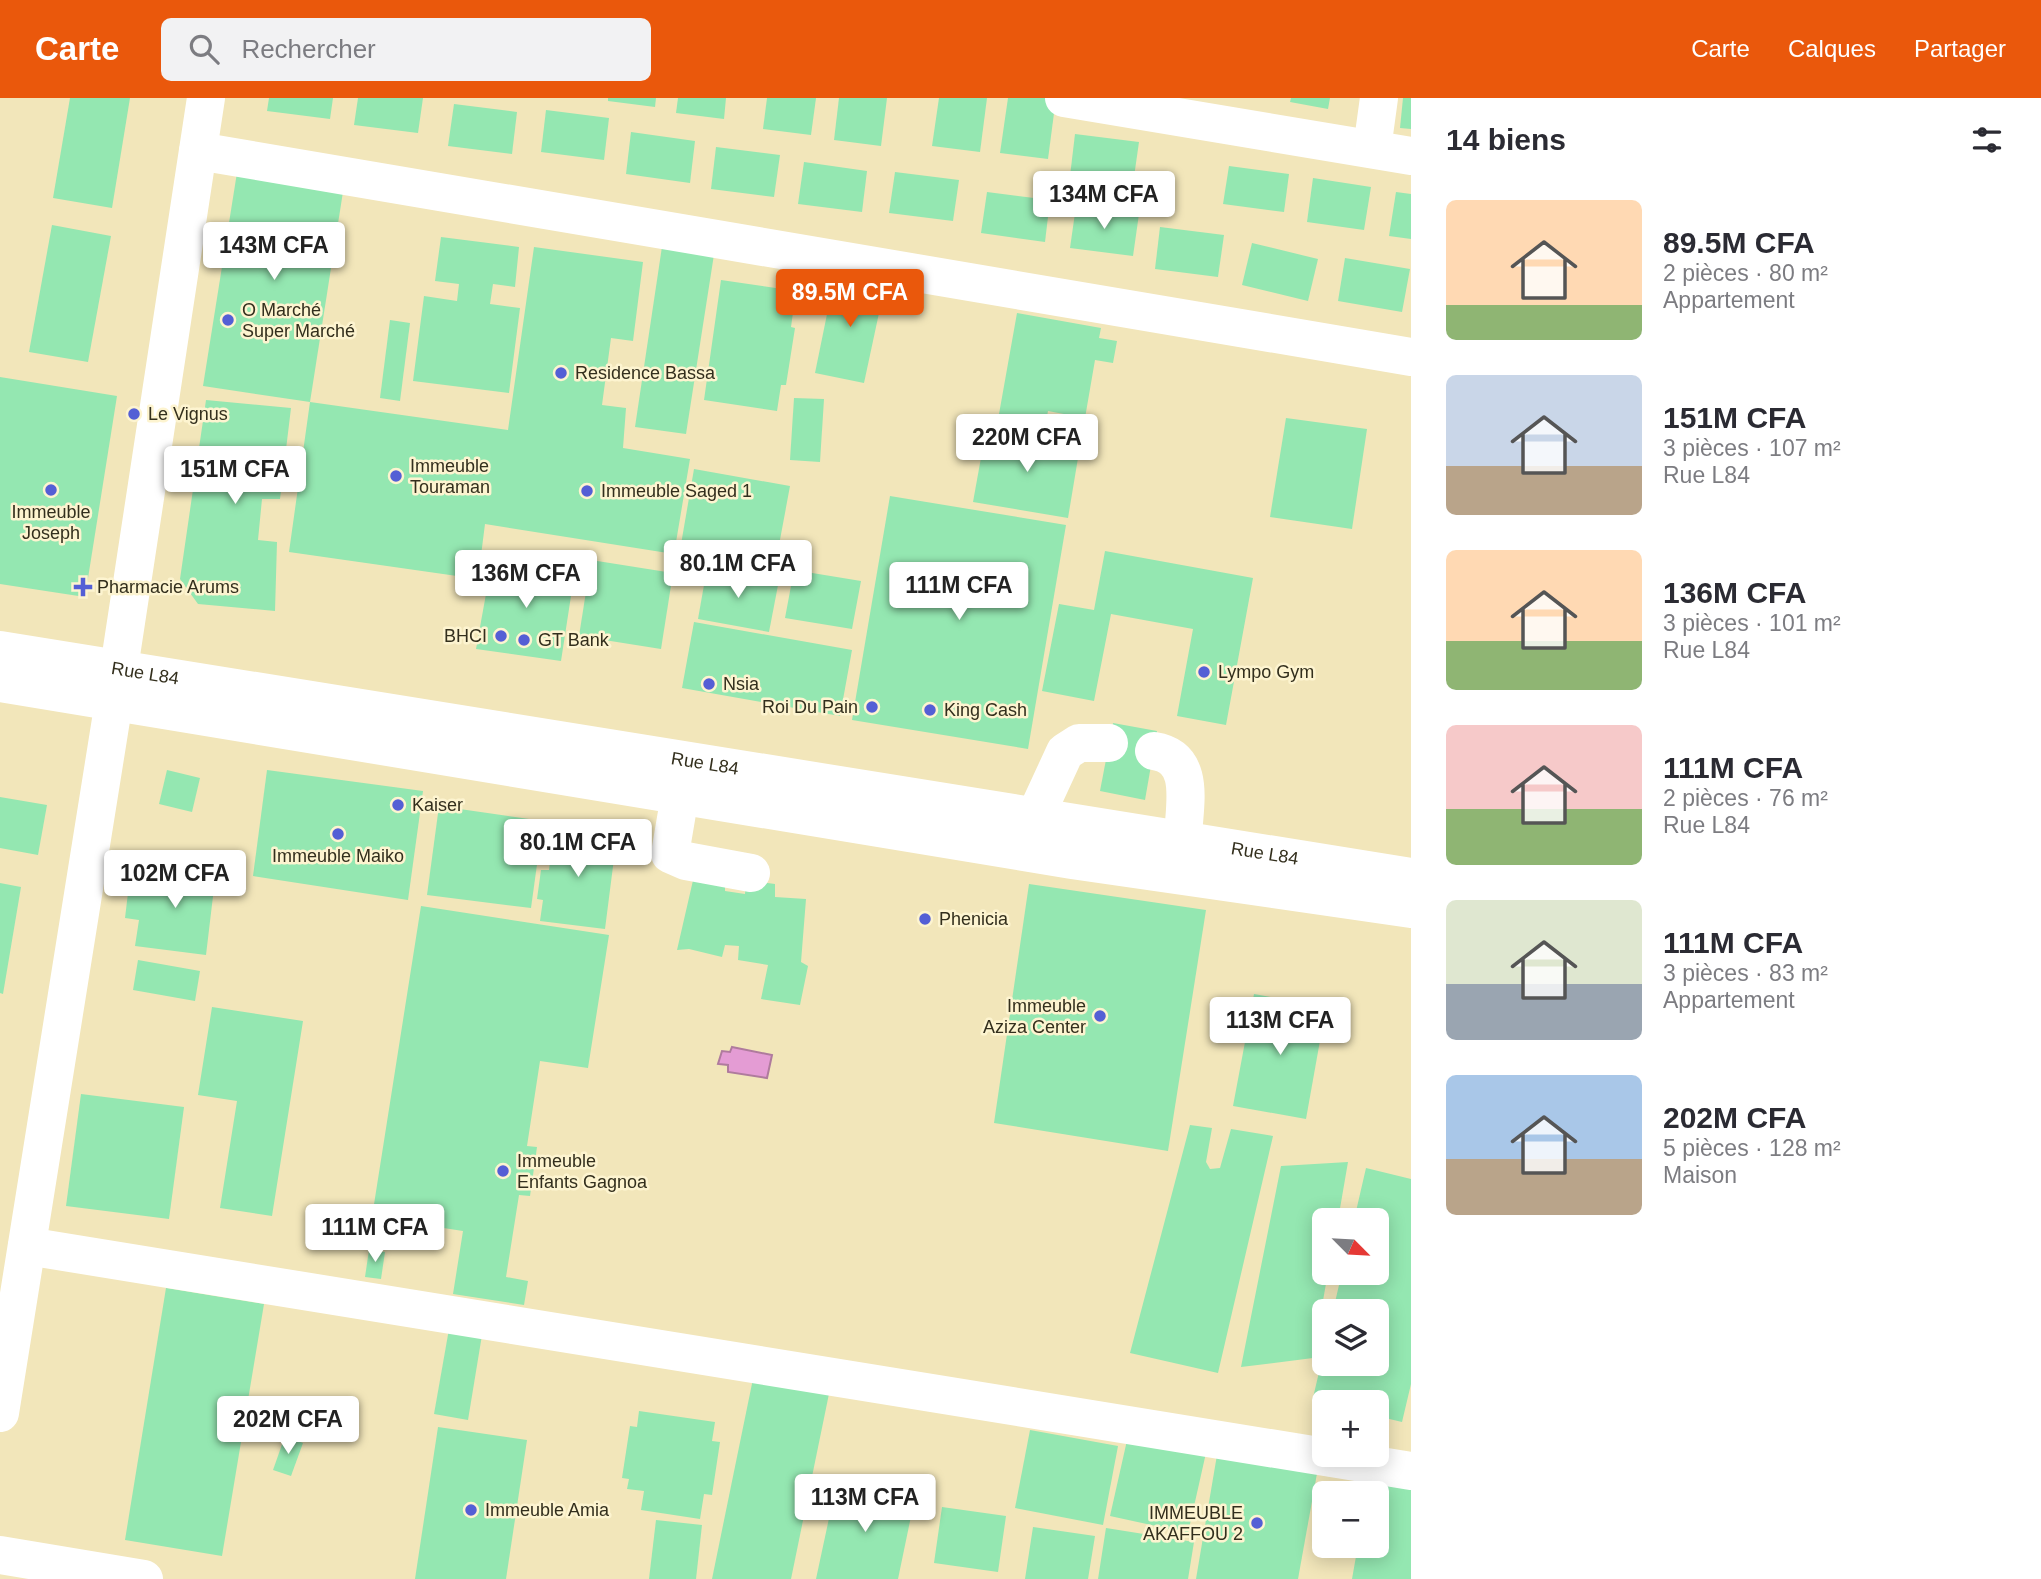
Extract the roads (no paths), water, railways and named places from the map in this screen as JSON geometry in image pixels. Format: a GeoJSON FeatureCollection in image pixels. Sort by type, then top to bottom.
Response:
{"type":"FeatureCollection","features":[{"type":"Feature","properties":{"kind":"street"},"geometry":{"type":"LineString","coordinates":[[0,1413],[206,98]]}},
{"type":"Feature","properties":{"kind":"street"},"geometry":{"type":"LineString","coordinates":[[1064,98],[1191,107],[1411,156]]}},
{"type":"Feature","properties":{"kind":"street"},"geometry":{"type":"LineString","coordinates":[[1372,149],[1379,98]]}},
{"type":"Feature","properties":{"kind":"street"},"geometry":{"type":"LineString","coordinates":[[198,152],[1411,356]]}},
{"type":"Feature","properties":{"kind":"street","name":"Rue L84"},"geometry":{"type":"LineString","coordinates":[[0,650],[116,686],[680,795],[1072,860],[1411,909]]}},
{"type":"Feature","properties":{"kind":"street","name":"Rue L84"},"geometry":{"type":"LineString","coordinates":[[0,683],[116,686],[1183,838],[1411,877]]}},
{"type":"Feature","properties":{"kind":"street"},"geometry":{"type":"LineString","coordinates":[[1035,817],[1065,752],[1079,743],[1109,743]]}},
{"type":"Feature","properties":{"kind":"street"},"geometry":{"type":"LineString","coordinates":[[1154,751],[1168,754],[1178,761],[1184,772],[1183,838]]}},
{"type":"Feature","properties":{"kind":"street"},"geometry":{"type":"LineString","coordinates":[[680,795],[670,854],[686,861],[751,873]]}},
{"type":"Feature","properties":{"kind":"street"},"geometry":{"type":"LineString","coordinates":[[27,1246],[1411,1471]]}},
{"type":"Feature","properties":{"kind":"street"},"geometry":{"type":"LineString","coordinates":[[0,1555],[144,1579]]}},
{"type":"Feature","properties":{"kind":"place","name":"O Marché Super Marché"},"geometry":{"type":"Point","coordinates":[228,320]}},
{"type":"Feature","properties":{"kind":"place","name":"Residence Bassa"},"geometry":{"type":"Point","coordinates":[561,373]}},
{"type":"Feature","properties":{"kind":"place","name":"Le Vignus"},"geometry":{"type":"Point","coordinates":[134,414]}},
{"type":"Feature","properties":{"kind":"place","name":"Immeuble Touraman"},"geometry":{"type":"Point","coordinates":[396,476]}},
{"type":"Feature","properties":{"kind":"place","name":"Immeuble Joseph"},"geometry":{"type":"Point","coordinates":[51,490]}},
{"type":"Feature","properties":{"kind":"place","name":"Immeuble Saged 1"},"geometry":{"type":"Point","coordinates":[587,491]}},
{"type":"Feature","properties":{"kind":"place","name":"Pharmacie Arums"},"geometry":{"type":"Point","coordinates":[83,587]}},
{"type":"Feature","properties":{"kind":"place","name":"BHCI"},"geometry":{"type":"Point","coordinates":[501,636]}},
{"type":"Feature","properties":{"kind":"place","name":"GT Bank"},"geometry":{"type":"Point","coordinates":[524,640]}},
{"type":"Feature","properties":{"kind":"place","name":"Lympo Gym"},"geometry":{"type":"Point","coordinates":[1204,672]}},
{"type":"Feature","properties":{"kind":"place","name":"Nsia"},"geometry":{"type":"Point","coordinates":[709,684]}},
{"type":"Feature","properties":{"kind":"place","name":"Roi Du Pain"},"geometry":{"type":"Point","coordinates":[872,707]}},
{"type":"Feature","properties":{"kind":"place","name":"King Cash"},"geometry":{"type":"Point","coordinates":[930,710]}},
{"type":"Feature","properties":{"kind":"place","name":"Kaiser"},"geometry":{"type":"Point","coordinates":[398,805]}},
{"type":"Feature","properties":{"kind":"place","name":"Immeuble Maiko"},"geometry":{"type":"Point","coordinates":[338,834]}},
{"type":"Feature","properties":{"kind":"place","name":"Phenicia"},"geometry":{"type":"Point","coordinates":[925,919]}},
{"type":"Feature","properties":{"kind":"place","name":"Immeuble Aziza Center"},"geometry":{"type":"Point","coordinates":[1100,1016]}},
{"type":"Feature","properties":{"kind":"place","name":"Immeuble Enfants Gagnoa"},"geometry":{"type":"Point","coordinates":[503,1171]}},
{"type":"Feature","properties":{"kind":"place","name":"Immeuble Amia"},"geometry":{"type":"Point","coordinates":[471,1510]}},
{"type":"Feature","properties":{"kind":"place","name":"IMMEUBLE AKAFFOU 2"},"geometry":{"type":"Point","coordinates":[1257,1523]}}]}
